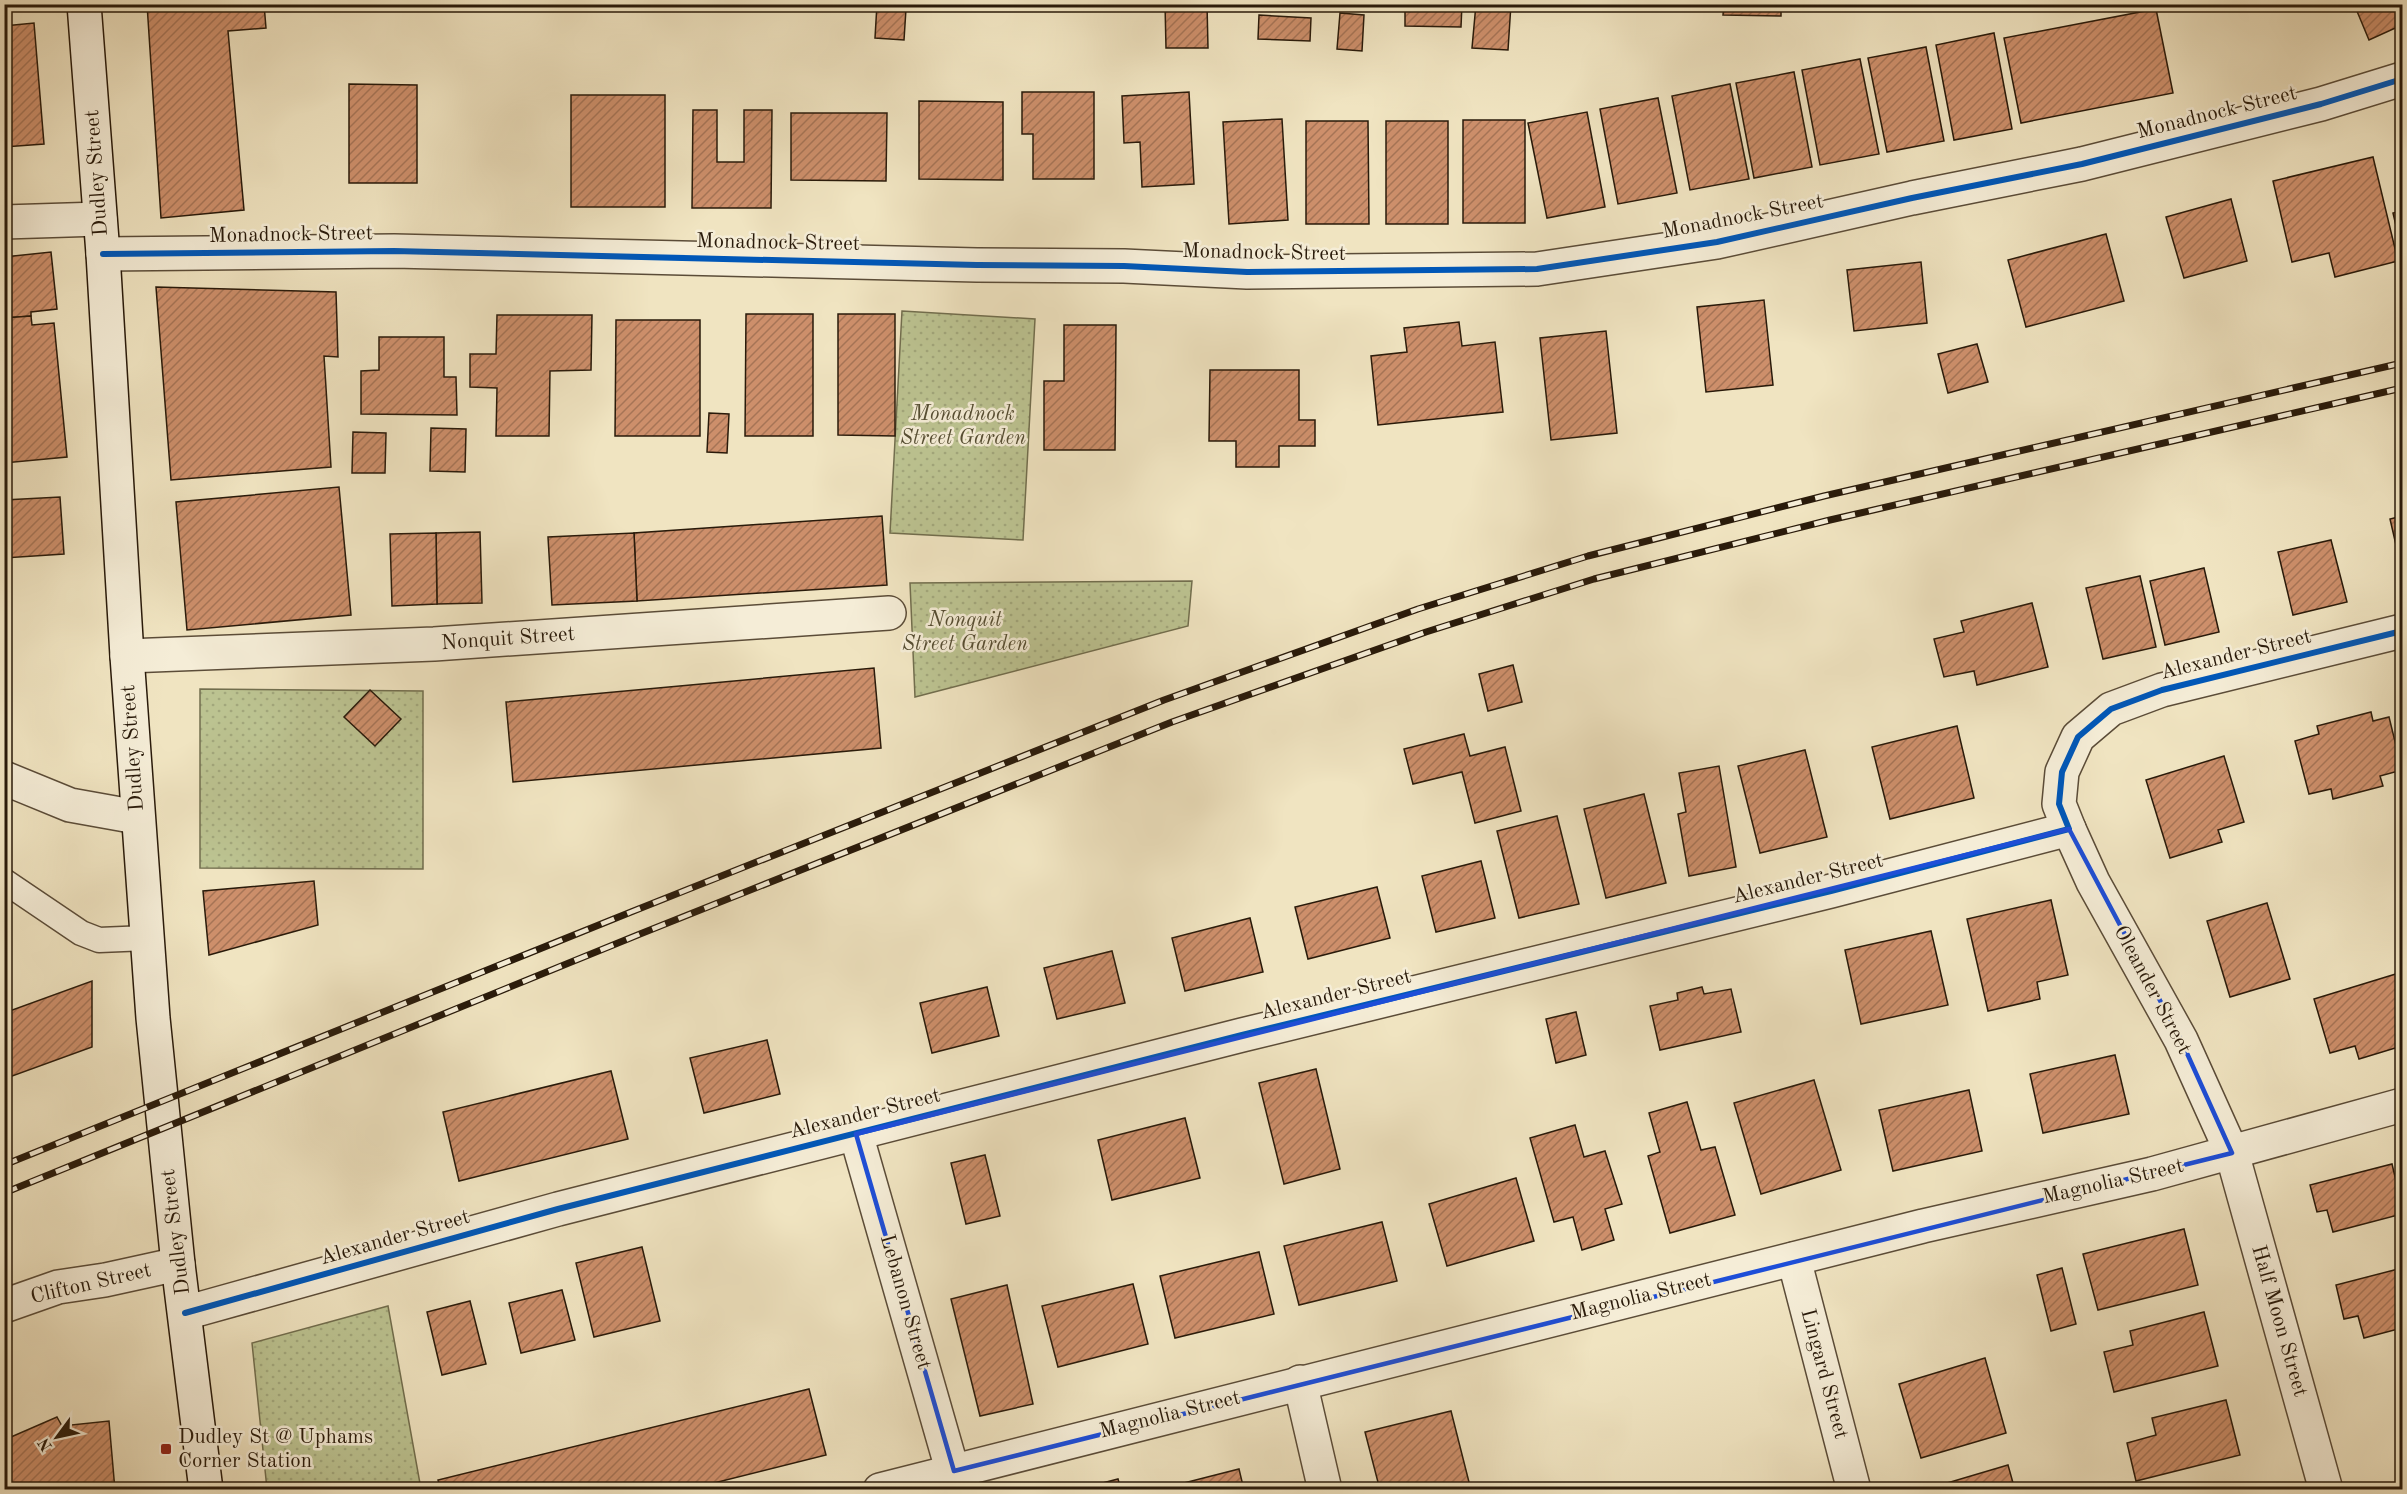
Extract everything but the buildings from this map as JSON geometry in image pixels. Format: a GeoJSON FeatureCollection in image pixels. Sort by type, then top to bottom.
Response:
{"type":"FeatureCollection","features":[{"type":"Feature","properties":{"kind":"street","name":"Dudley Street"},"geometry":{"type":"LineString","coordinates":[[84,4],[103,254],[137,817],[153,1018],[178,1264],[186,1313],[206,1490]]}},
{"type":"Feature","properties":{"kind":"street","name":"Monadnock Street"},"geometry":{"type":"LineString","coordinates":[[103,254],[394,251],[977,265],[1124,266],[1246,272],[1537,269],[1717,242],[1912,198],[2082,164],[2321,104],[2403,79]]}},
{"type":"Feature","properties":{"kind":"street"},"geometry":{"type":"LineString","coordinates":[[4,222],[100,219]]}},
{"type":"Feature","properties":{"kind":"street","name":"Nonquit Street"},"geometry":{"type":"LineString","coordinates":[[127,656],[434,644],[889,614]]}},
{"type":"Feature","properties":{"kind":"street","name":"Alexander Street"},"geometry":{"type":"LineString","coordinates":[[186,1313],[558,1209],[1242,1035],[1831,891],[2069,829],[2059,804],[2062,772],[2078,737],[2111,709],[2162,690],[2403,631]]}},
{"type":"Feature","properties":{"kind":"street"},"geometry":{"type":"LineString","coordinates":[[4,777],[70,805],[137,817]]}},
{"type":"Feature","properties":{"kind":"street","name":"Oleander Street"},"geometry":{"type":"LineString","coordinates":[[2069,829],[2093,882],[2181,1041],[2232,1153]]}},
{"type":"Feature","properties":{"kind":"street","name":"Magnolia Street"},"geometry":{"type":"LineString","coordinates":[[880,1490],[956,1480],[1300,1382],[1923,1226],[2152,1174],[2403,1106]]}},
{"type":"Feature","properties":{"kind":"street","name":"Lebanon Street"},"geometry":{"type":"LineString","coordinates":[[856,1134],[956,1480]]}},
{"type":"Feature","properties":{"kind":"street","name":"Half Moon Street"},"geometry":{"type":"LineString","coordinates":[[2232,1153],[2326,1490]]}},
{"type":"Feature","properties":{"kind":"street","name":"Lingard Street"},"geometry":{"type":"LineString","coordinates":[[1794,1259],[1854,1490]]}},
{"type":"Feature","properties":{"kind":"street","name":"Clifton Street"},"geometry":{"type":"LineString","coordinates":[[4,1306],[58,1287],[105,1280],[178,1264]]}},
{"type":"Feature","properties":{"kind":"street"},"geometry":{"type":"LineString","coordinates":[[1300,1382],[1325,1490]]}},
{"type":"Feature","properties":{"kind":"lane"},"geometry":{"type":"LineString","coordinates":[[4,881],[81,933],[99,940],[147,938]]}},
{"type":"Feature","properties":{"kind":"highlighted area"},"geometry":{"type":"Polygon","coordinates":[[[2069,829],[2181,1040],[2232,1153],[954,1471],[856,1134],[2069,829]]]}},
{"type":"Feature","properties":{"kind":"green space","name":"Monadnock Street Garden"},"geometry":{"type":"Polygon","coordinates":[[[902,311],[1035,319],[1023,540],[890,533],[902,311]]]}},
{"type":"Feature","properties":{"kind":"green space","name":"Nonquit Street Garden"},"geometry":{"type":"Polygon","coordinates":[[[1192,581],[1188,626],[915,697],[910,583],[1192,581]]]}},
{"type":"Feature","properties":{"kind":"green space"},"geometry":{"type":"Polygon","coordinates":[[[200,689],[423,691],[423,869],[200,868],[200,689]]]}},
{"type":"Feature","properties":{"kind":"green space"},"geometry":{"type":"Polygon","coordinates":[[[388,1306],[421,1489],[267,1489],[252,1343],[388,1306]]]}},
{"type":"Feature","properties":{"kind":"railway"},"geometry":{"type":"LineString","coordinates":[[4,1165],[1164,700],[1418,609],[1588,556],[1824,496],[2402,363]]}},
{"type":"Feature","properties":{"kind":"railway"},"geometry":{"type":"LineString","coordinates":[[4,1193],[640,934],[1172,722],[1426,632],[1594,579],[1830,520],[2402,388]]}},
{"type":"Feature","properties":{"kind":"cycle path"},"geometry":{"type":"LineString","coordinates":[[103,254],[394,251],[977,265],[1124,266],[1247,272],[1537,269],[1717,242],[1912,198],[2082,164],[2321,104],[2402,79]]}},
{"type":"Feature","properties":{"kind":"cycle path"},"geometry":{"type":"LineString","coordinates":[[185,1313],[558,1209],[1242,1035],[1831,891],[2069,829],[2059,804],[2062,772],[2078,737],[2111,709],[2162,690],[2402,631]]}},
{"type":"Feature","properties":{"kind":"place","name":"Dudley St @ Uphams Corner Station"},"geometry":{"type":"Point","coordinates":[166,1449]}}]}
